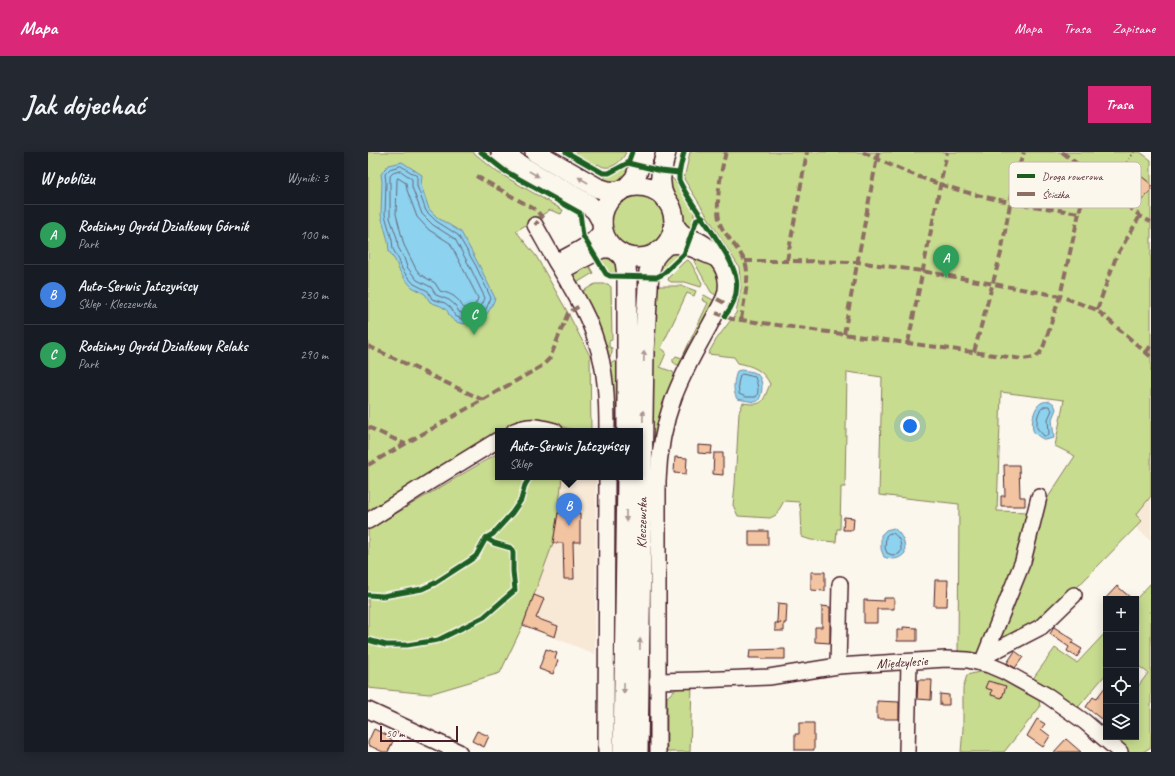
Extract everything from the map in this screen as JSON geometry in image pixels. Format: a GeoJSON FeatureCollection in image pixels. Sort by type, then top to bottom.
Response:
{"type":"FeatureCollection","features":[{"type":"Feature","properties":{"kind":"main road"},"geometry":{"type":"LineString","coordinates":[[501,152],[528,170],[588,204],[596,211],[608,242],[625,261],[627,276],[627,428]]}},
{"type":"Feature","properties":{"kind":"main road"},"geometry":{"type":"LineString","coordinates":[[535,152],[598,188],[608,191],[622,190],[638,186],[650,188],[665,199]]}},
{"type":"Feature","properties":{"kind":"main road"},"geometry":{"type":"LineString","coordinates":[[602,225],[603,215],[608,202],[635,178],[645,152]]}},
{"type":"Feature","properties":{"kind":"main road"},"geometry":{"type":"LineString","coordinates":[[617,251],[625,256],[637,258],[649,256],[661,249],[670,237],[673,219],[670,208],[661,191],[660,182],[666,152]]}},
{"type":"Feature","properties":{"kind":"main road","name":"Kleczewska"},"geometry":{"type":"LineString","coordinates":[[643,428],[644,351],[649,272],[654,258],[661,249]]}},
{"type":"Feature","properties":{"kind":"main road","name":"Kleczewska"},"geometry":{"type":"LineString","coordinates":[[623,752],[627,480]]}},
{"type":"Feature","properties":{"kind":"main road","name":"Kleczewska"},"geometry":{"type":"LineString","coordinates":[[638,752],[642,480]]}},
{"type":"Feature","properties":{"kind":"street"},"geometry":{"type":"LineString","coordinates":[[658,752],[658,481],[660,452],[665,426],[674,397],[725,294],[726,286],[725,274],[721,264],[709,247],[681,232],[673,219]]}},
{"type":"Feature","properties":{"kind":"street"},"geometry":{"type":"LineString","coordinates":[[535,225],[581,305],[597,343],[605,383],[607,428]]}},
{"type":"Feature","properties":{"kind":"street"},"geometry":{"type":"LineString","coordinates":[[559,267],[598,237],[602,225]]}},
{"type":"Feature","properties":{"kind":"street"},"geometry":{"type":"LineString","coordinates":[[661,249],[670,245],[682,246],[717,259]]}},
{"type":"Feature","properties":{"kind":"street"},"geometry":{"type":"LineString","coordinates":[[559,267],[602,250],[617,251]]}},
{"type":"Feature","properties":{"kind":"street"},"geometry":{"type":"LineString","coordinates":[[521,428],[525,426],[537,426],[544,428]]}},
{"type":"Feature","properties":{"kind":"street"},"geometry":{"type":"LineString","coordinates":[[368,521],[495,442]]}},
{"type":"Feature","properties":{"kind":"street"},"geometry":{"type":"LineString","coordinates":[[606,752],[607,480]]}},
{"type":"Feature","properties":{"kind":"street"},"geometry":{"type":"LineString","coordinates":[[984,660],[1023,561],[1039,498]]}},
{"type":"Feature","properties":{"kind":"street"},"geometry":{"type":"LineString","coordinates":[[838,666],[840,584]]}},
{"type":"Feature","properties":{"kind":"street"},"geometry":{"type":"LineString","coordinates":[[984,660],[1041,627],[1074,595]]}},
{"type":"Feature","properties":{"kind":"street","name":"Międzylesie"},"geometry":{"type":"LineString","coordinates":[[657,681],[769,676],[838,666],[946,659],[984,660],[1060,704],[1085,722],[1120,752]]}},
{"type":"Feature","properties":{"kind":"street"},"geometry":{"type":"LineString","coordinates":[[907,752],[909,662]]}},
{"type":"Feature","properties":{"kind":"street"},"geometry":{"type":"LineString","coordinates":[[368,710],[459,752]]}},
{"type":"Feature","properties":{"kind":"path"},"geometry":{"type":"LineString","coordinates":[[1127,162],[1134,152]]}},
{"type":"Feature","properties":{"kind":"shaded area"},"geometry":{"type":"Polygon","coordinates":[[[562,480],[596,480],[595,654],[523,625],[553,543],[562,480]]]}},
{"type":"Feature","properties":{"kind":"shaded area"},"geometry":{"type":"Polygon","coordinates":[[[1151,496],[1151,540],[1135,527],[1142,521],[1136,515],[1151,496]]]}},
{"type":"Feature","properties":{"kind":"green space"},"geometry":{"type":"Polygon","coordinates":[[[368,152],[473,152],[497,172],[563,210],[561,214],[550,210],[516,231],[536,256],[590,356],[591,428],[567,428],[530,419],[518,423],[510,428],[495,428],[495,438],[368,515],[368,152]]]}},
{"type":"Feature","properties":{"kind":"green space"},"geometry":{"type":"Polygon","coordinates":[[[484,152],[491,152],[503,161],[575,203],[572,207],[512,173],[484,152]]]}},
{"type":"Feature","properties":{"kind":"green space"},"geometry":{"type":"Polygon","coordinates":[[[569,152],[626,152],[623,158],[611,167],[602,167],[598,164],[596,167],[569,152]]]}},
{"type":"Feature","properties":{"kind":"green space"},"geometry":{"type":"Polygon","coordinates":[[[690,152],[1140,152],[1151,160],[1151,496],[1136,515],[1142,521],[1045,620],[978,653],[958,653],[959,504],[879,495],[882,377],[847,372],[845,487],[841,487],[840,529],[837,529],[836,542],[811,540],[802,537],[799,502],[784,501],[776,515],[770,518],[738,516],[733,505],[739,412],[743,403],[755,404],[761,402],[770,384],[764,375],[757,369],[738,363],[734,357],[708,354],[716,340],[736,313],[741,288],[739,267],[684,179],[690,152]],[[1001,392],[997,511],[1029,512],[1045,502],[1075,456],[1055,446],[1064,400],[1001,392]]]}},
{"type":"Feature","properties":{"kind":"green space"},"geometry":{"type":"Polygon","coordinates":[[[629,166],[634,167],[619,183],[602,182],[606,176],[629,166]]]}},
{"type":"Feature","properties":{"kind":"green space"},"geometry":{"type":"Polygon","coordinates":[[[670,176],[694,211],[694,220],[689,232],[682,222],[678,206],[668,188],[670,176]]]}},
{"type":"Feature","properties":{"kind":"green space"},"geometry":{"type":"Polygon","coordinates":[[[632,194],[644,194],[658,202],[666,216],[664,233],[658,242],[644,250],[632,250],[622,245],[615,238],[610,228],[610,216],[615,206],[622,199],[632,194]]]}},
{"type":"Feature","properties":{"kind":"green space"},"geometry":{"type":"Polygon","coordinates":[[[669,253],[682,253],[663,272],[655,274],[655,270],[669,253]]]}},
{"type":"Feature","properties":{"kind":"green space"},"geometry":{"type":"Polygon","coordinates":[[[694,255],[703,259],[714,267],[718,275],[719,283],[717,296],[711,292],[695,263],[693,258],[694,255]]]}},
{"type":"Feature","properties":{"kind":"green space"},"geometry":{"type":"Polygon","coordinates":[[[598,257],[606,258],[612,261],[621,273],[612,273],[606,270],[598,257]]]}},
{"type":"Feature","properties":{"kind":"green space"},"geometry":{"type":"Polygon","coordinates":[[[688,260],[702,283],[701,287],[685,282],[671,282],[668,280],[669,277],[684,262],[688,260]]]}},
{"type":"Feature","properties":{"kind":"green space"},"geometry":{"type":"Polygon","coordinates":[[[587,262],[593,273],[575,284],[572,278],[573,274],[587,262]]]}},
{"type":"Feature","properties":{"kind":"green space"},"geometry":{"type":"Polygon","coordinates":[[[595,284],[608,284],[611,287],[612,340],[609,341],[609,347],[612,348],[612,353],[610,357],[607,358],[580,293],[595,284]]]}},
{"type":"Feature","properties":{"kind":"green space"},"geometry":{"type":"Polygon","coordinates":[[[654,286],[683,286],[696,291],[694,296],[687,293],[661,348],[666,353],[660,367],[673,372],[676,377],[668,399],[653,752],[644,752],[654,286]]]}},
{"type":"Feature","properties":{"kind":"green space"},"geometry":{"type":"Polygon","coordinates":[[[704,295],[715,301],[681,365],[677,365],[673,362],[673,359],[676,356],[682,358],[708,303],[702,300],[704,295]]]}},
{"type":"Feature","properties":{"kind":"green space"},"geometry":{"type":"Polygon","coordinates":[[[617,361],[619,370],[622,428],[612,428],[607,364],[617,361]]]}},
{"type":"Feature","properties":{"kind":"green space"},"geometry":{"type":"Polygon","coordinates":[[[495,455],[495,480],[562,480],[553,543],[523,625],[500,673],[429,694],[368,688],[368,530],[495,455]]]}},
{"type":"Feature","properties":{"kind":"green space"},"geometry":{"type":"Polygon","coordinates":[[[611,480],[621,480],[617,752],[610,752],[611,480]]]}},
{"type":"Feature","properties":{"kind":"green space"},"geometry":{"type":"Polygon","coordinates":[[[1151,583],[1151,747],[1143,752],[1127,752],[1114,740],[1139,740],[1139,685],[1148,673],[1139,666],[1139,596],[1151,583]]]}},
{"type":"Feature","properties":{"kind":"green space"},"geometry":{"type":"Polygon","coordinates":[[[1103,635],[1103,678],[1075,711],[1032,680],[1055,648],[1077,663],[1103,635]]]}},
{"type":"Feature","properties":{"kind":"green space"},"geometry":{"type":"Polygon","coordinates":[[[983,671],[994,672],[1038,695],[1040,707],[1004,752],[961,752],[963,729],[963,688],[967,675],[983,671]]]}},
{"type":"Feature","properties":{"kind":"green space"},"geometry":{"type":"Polygon","coordinates":[[[692,685],[690,752],[667,752],[667,697],[676,689],[692,685]]]}},
{"type":"Feature","properties":{"kind":"water"},"geometry":{"type":"Polygon","coordinates":[[[402,162],[422,175],[421,185],[429,209],[438,218],[461,232],[495,298],[488,313],[478,321],[466,324],[454,321],[449,316],[446,309],[430,302],[425,294],[412,287],[404,278],[389,251],[381,215],[381,174],[388,165],[402,162]]]}},
{"type":"Feature","properties":{"kind":"water"},"geometry":{"type":"Polygon","coordinates":[[[741,370],[754,372],[761,380],[761,395],[758,401],[754,402],[737,399],[734,392],[734,381],[737,371],[741,370]]]}},
{"type":"Feature","properties":{"kind":"water"},"geometry":{"type":"Polygon","coordinates":[[[1050,401],[1054,404],[1056,409],[1052,419],[1054,438],[1045,440],[1038,436],[1034,431],[1032,427],[1033,419],[1035,411],[1039,405],[1043,402],[1050,401]]]}},
{"type":"Feature","properties":{"kind":"water"},"geometry":{"type":"Polygon","coordinates":[[[894,528],[903,539],[905,553],[898,558],[890,559],[884,557],[881,549],[881,535],[886,530],[894,528]]]}},
{"type":"Feature","properties":{"kind":"building"},"geometry":{"type":"Polygon","coordinates":[[[1141,176],[1151,184],[1151,190],[1142,201],[1141,176]]]}},
{"type":"Feature","properties":{"kind":"building"},"geometry":{"type":"Polygon","coordinates":[[[698,445],[712,446],[711,454],[698,453],[698,445]]]}},
{"type":"Feature","properties":{"kind":"building"},"geometry":{"type":"Polygon","coordinates":[[[714,453],[723,453],[723,475],[713,474],[714,453]]]}},
{"type":"Feature","properties":{"kind":"building"},"geometry":{"type":"Polygon","coordinates":[[[675,457],[687,458],[686,474],[674,473],[675,457]]]}},
{"type":"Feature","properties":{"kind":"building"},"geometry":{"type":"Polygon","coordinates":[[[1004,465],[1019,465],[1020,497],[1025,497],[1025,506],[1001,506],[1001,496],[1005,496],[1004,465]]]}},
{"type":"Feature","properties":{"kind":"building"},"geometry":{"type":"Polygon","coordinates":[[[558,513],[580,513],[580,542],[573,542],[574,579],[564,579],[563,543],[553,543],[558,513]]]}},
{"type":"Feature","properties":{"kind":"building"},"geometry":{"type":"Polygon","coordinates":[[[844,517],[854,518],[853,530],[843,530],[844,517]]]}},
{"type":"Feature","properties":{"kind":"building"},"geometry":{"type":"Polygon","coordinates":[[[749,531],[768,531],[768,545],[749,545],[749,531]]]}},
{"type":"Feature","properties":{"kind":"building"},"geometry":{"type":"Polygon","coordinates":[[[811,572],[825,572],[825,591],[811,590],[811,572]]]}},
{"type":"Feature","properties":{"kind":"building"},"geometry":{"type":"Polygon","coordinates":[[[935,580],[948,580],[947,606],[934,606],[935,580]]]}},
{"type":"Feature","properties":{"kind":"building"},"geometry":{"type":"Polygon","coordinates":[[[1117,586],[1129,596],[1108,596],[1117,586]]]}},
{"type":"Feature","properties":{"kind":"building"},"geometry":{"type":"Polygon","coordinates":[[[534,595],[544,599],[536,618],[558,626],[555,637],[523,625],[534,595]]]}},
{"type":"Feature","properties":{"kind":"building"},"geometry":{"type":"Polygon","coordinates":[[[884,598],[894,598],[894,609],[877,609],[877,623],[864,623],[864,600],[884,601],[884,598]]]}},
{"type":"Feature","properties":{"kind":"building"},"geometry":{"type":"Polygon","coordinates":[[[778,603],[787,604],[784,631],[775,631],[775,623],[781,623],[777,622],[778,603]]]}},
{"type":"Feature","properties":{"kind":"building"},"geometry":{"type":"Polygon","coordinates":[[[822,606],[830,607],[830,643],[815,642],[815,627],[822,627],[822,606]]]}},
{"type":"Feature","properties":{"kind":"building"},"geometry":{"type":"Polygon","coordinates":[[[903,627],[917,628],[917,641],[897,641],[897,630],[903,630],[903,627]]]}},
{"type":"Feature","properties":{"kind":"building"},"geometry":{"type":"Polygon","coordinates":[[[1054,627],[1074,640],[1071,644],[1072,643],[1082,649],[1077,657],[1067,651],[1069,647],[1050,634],[1054,627]]]}},
{"type":"Feature","properties":{"kind":"building"},"geometry":{"type":"Polygon","coordinates":[[[546,649],[557,653],[555,659],[558,660],[553,674],[539,669],[546,649]]]}},
{"type":"Feature","properties":{"kind":"building"},"geometry":{"type":"Polygon","coordinates":[[[785,649],[785,659],[749,658],[750,650],[785,649]]]}},
{"type":"Feature","properties":{"kind":"building"},"geometry":{"type":"Polygon","coordinates":[[[1015,651],[1023,657],[1015,668],[1007,663],[1015,651]]]}},
{"type":"Feature","properties":{"kind":"building"},"geometry":{"type":"Polygon","coordinates":[[[918,680],[932,680],[931,700],[917,699],[918,680]]]}},
{"type":"Feature","properties":{"kind":"building"},"geometry":{"type":"Polygon","coordinates":[[[988,681],[1006,686],[1002,698],[991,695],[992,690],[985,688],[988,681]]]}},
{"type":"Feature","properties":{"kind":"building"},"geometry":{"type":"Polygon","coordinates":[[[1103,690],[1103,717],[1101,719],[1086,707],[1093,697],[1096,699],[1103,690]]]}},
{"type":"Feature","properties":{"kind":"building"},"geometry":{"type":"Polygon","coordinates":[[[940,694],[949,695],[949,705],[940,705],[940,694]]]}},
{"type":"Feature","properties":{"kind":"building"},"geometry":{"type":"Polygon","coordinates":[[[877,701],[899,702],[899,719],[877,719],[877,701]]]}},
{"type":"Feature","properties":{"kind":"building"},"geometry":{"type":"Polygon","coordinates":[[[1037,719],[1045,724],[1041,729],[1050,736],[1043,747],[1027,736],[1037,719]]]}},
{"type":"Feature","properties":{"kind":"building"},"geometry":{"type":"Polygon","coordinates":[[[799,723],[814,723],[814,750],[795,750],[795,734],[799,734],[799,723]]]}},
{"type":"Feature","properties":{"kind":"building"},"geometry":{"type":"Polygon","coordinates":[[[374,729],[391,737],[389,739],[393,741],[388,752],[383,752],[368,745],[374,729]]]}},
{"type":"Feature","properties":{"kind":"building"},"geometry":{"type":"Polygon","coordinates":[[[477,731],[489,736],[484,747],[472,741],[477,731]]]}},
{"type":"Feature","properties":{"kind":"building"},"geometry":{"type":"Polygon","coordinates":[[[1066,739],[1081,752],[1054,752],[1066,739]]]}},
{"type":"Feature","properties":{"kind":"marked path"},"geometry":{"type":"LineString","coordinates":[[726,152],[720,180],[718,212],[719,221],[722,228],[741,254],[747,268],[747,283],[741,320]]}},
{"type":"Feature","properties":{"kind":"marked path"},"geometry":{"type":"LineString","coordinates":[[787,261],[807,152]]}},
{"type":"Feature","properties":{"kind":"marked path"},"geometry":{"type":"LineString","coordinates":[[863,152],[890,165],[947,187],[1009,202]]}},
{"type":"Feature","properties":{"kind":"marked path"},"geometry":{"type":"LineString","coordinates":[[844,334],[878,152]]}},
{"type":"Feature","properties":{"kind":"marked path"},"geometry":{"type":"LineString","coordinates":[[908,343],[947,152]]}},
{"type":"Feature","properties":{"kind":"marked path"},"geometry":{"type":"LineString","coordinates":[[1020,162],[1024,152]]}},
{"type":"Feature","properties":{"kind":"marked path"},"geometry":{"type":"LineString","coordinates":[[1062,152],[1075,162]]}},
{"type":"Feature","properties":{"kind":"marked path"},"geometry":{"type":"LineString","coordinates":[[476,176],[536,210],[542,217],[535,225]]}},
{"type":"Feature","properties":{"kind":"marked path"},"geometry":{"type":"LineString","coordinates":[[974,352],[1001,253],[1009,208]]}},
{"type":"Feature","properties":{"kind":"marked path"},"geometry":{"type":"LineString","coordinates":[[1047,208],[1079,213],[1080,208]]}},
{"type":"Feature","properties":{"kind":"marked path"},"geometry":{"type":"LineString","coordinates":[[1131,208],[1140,216],[1151,222]]}},
{"type":"Feature","properties":{"kind":"marked path"},"geometry":{"type":"LineString","coordinates":[[716,313],[732,319],[1023,359],[1035,357],[1040,353],[1044,345],[1060,296],[1079,213]]}},
{"type":"Feature","properties":{"kind":"marked path"},"geometry":{"type":"LineString","coordinates":[[1097,310],[1116,257],[1140,216]]}},
{"type":"Feature","properties":{"kind":"marked path"},"geometry":{"type":"LineString","coordinates":[[745,261],[857,262],[922,271],[1060,296],[1097,310],[1151,357]]}},
{"type":"Feature","properties":{"kind":"marked path"},"geometry":{"type":"LineString","coordinates":[[717,299],[728,305]]}},
{"type":"Feature","properties":{"kind":"marked path"},"geometry":{"type":"LineString","coordinates":[[368,465],[542,366],[550,358],[568,313],[581,305]]}},
{"type":"Feature","properties":{"kind":"marked path"},"geometry":{"type":"LineString","coordinates":[[1146,353],[1151,345]]}},
{"type":"Feature","properties":{"kind":"marked path"},"geometry":{"type":"LineString","coordinates":[[368,346],[483,400]]}},
{"type":"Feature","properties":{"kind":"marked path"},"geometry":{"type":"LineString","coordinates":[[368,427],[405,444]]}},
{"type":"Feature","properties":{"kind":"cycle path"},"geometry":{"type":"LineString","coordinates":[[481,152],[505,171],[580,213],[583,236],[606,274],[610,276],[657,277],[663,274],[684,254],[697,219],[703,217]]}},
{"type":"Feature","properties":{"kind":"cycle path"},"geometry":{"type":"LineString","coordinates":[[566,152],[603,173],[609,173],[628,163],[632,152]]}},
{"type":"Feature","properties":{"kind":"cycle path"},"geometry":{"type":"LineString","coordinates":[[684,152],[679,173],[679,180],[691,202],[728,257],[736,276],[736,295],[725,316]]}},
{"type":"Feature","properties":{"kind":"cycle path"},"geometry":{"type":"LineString","coordinates":[[628,163],[661,171],[679,173]]}},
{"type":"Feature","properties":{"kind":"cycle path"},"geometry":{"type":"LineString","coordinates":[[368,595],[383,596],[422,589],[435,583],[476,556],[486,538],[493,534],[512,513],[521,500],[525,485],[528,480]]}},
{"type":"Feature","properties":{"kind":"cycle path"},"geometry":{"type":"LineString","coordinates":[[368,640],[386,645],[407,645],[438,640],[484,617],[515,590],[513,552],[511,548],[494,543],[486,538]]}},
{"type":"Feature","properties":{"kind":"place","name":"Rodzinny Ogród Działkowy Górnik"},"geometry":{"type":"Point","coordinates":[946,278]}},
{"type":"Feature","properties":{"kind":"place","name":"Rodzinny Ogród Działkowy Relaks"},"geometry":{"type":"Point","coordinates":[474,335]}},
{"type":"Feature","properties":{"kind":"place","name":"Auto-Serwis Jatczyńscy"},"geometry":{"type":"Point","coordinates":[569,526]}}]}
